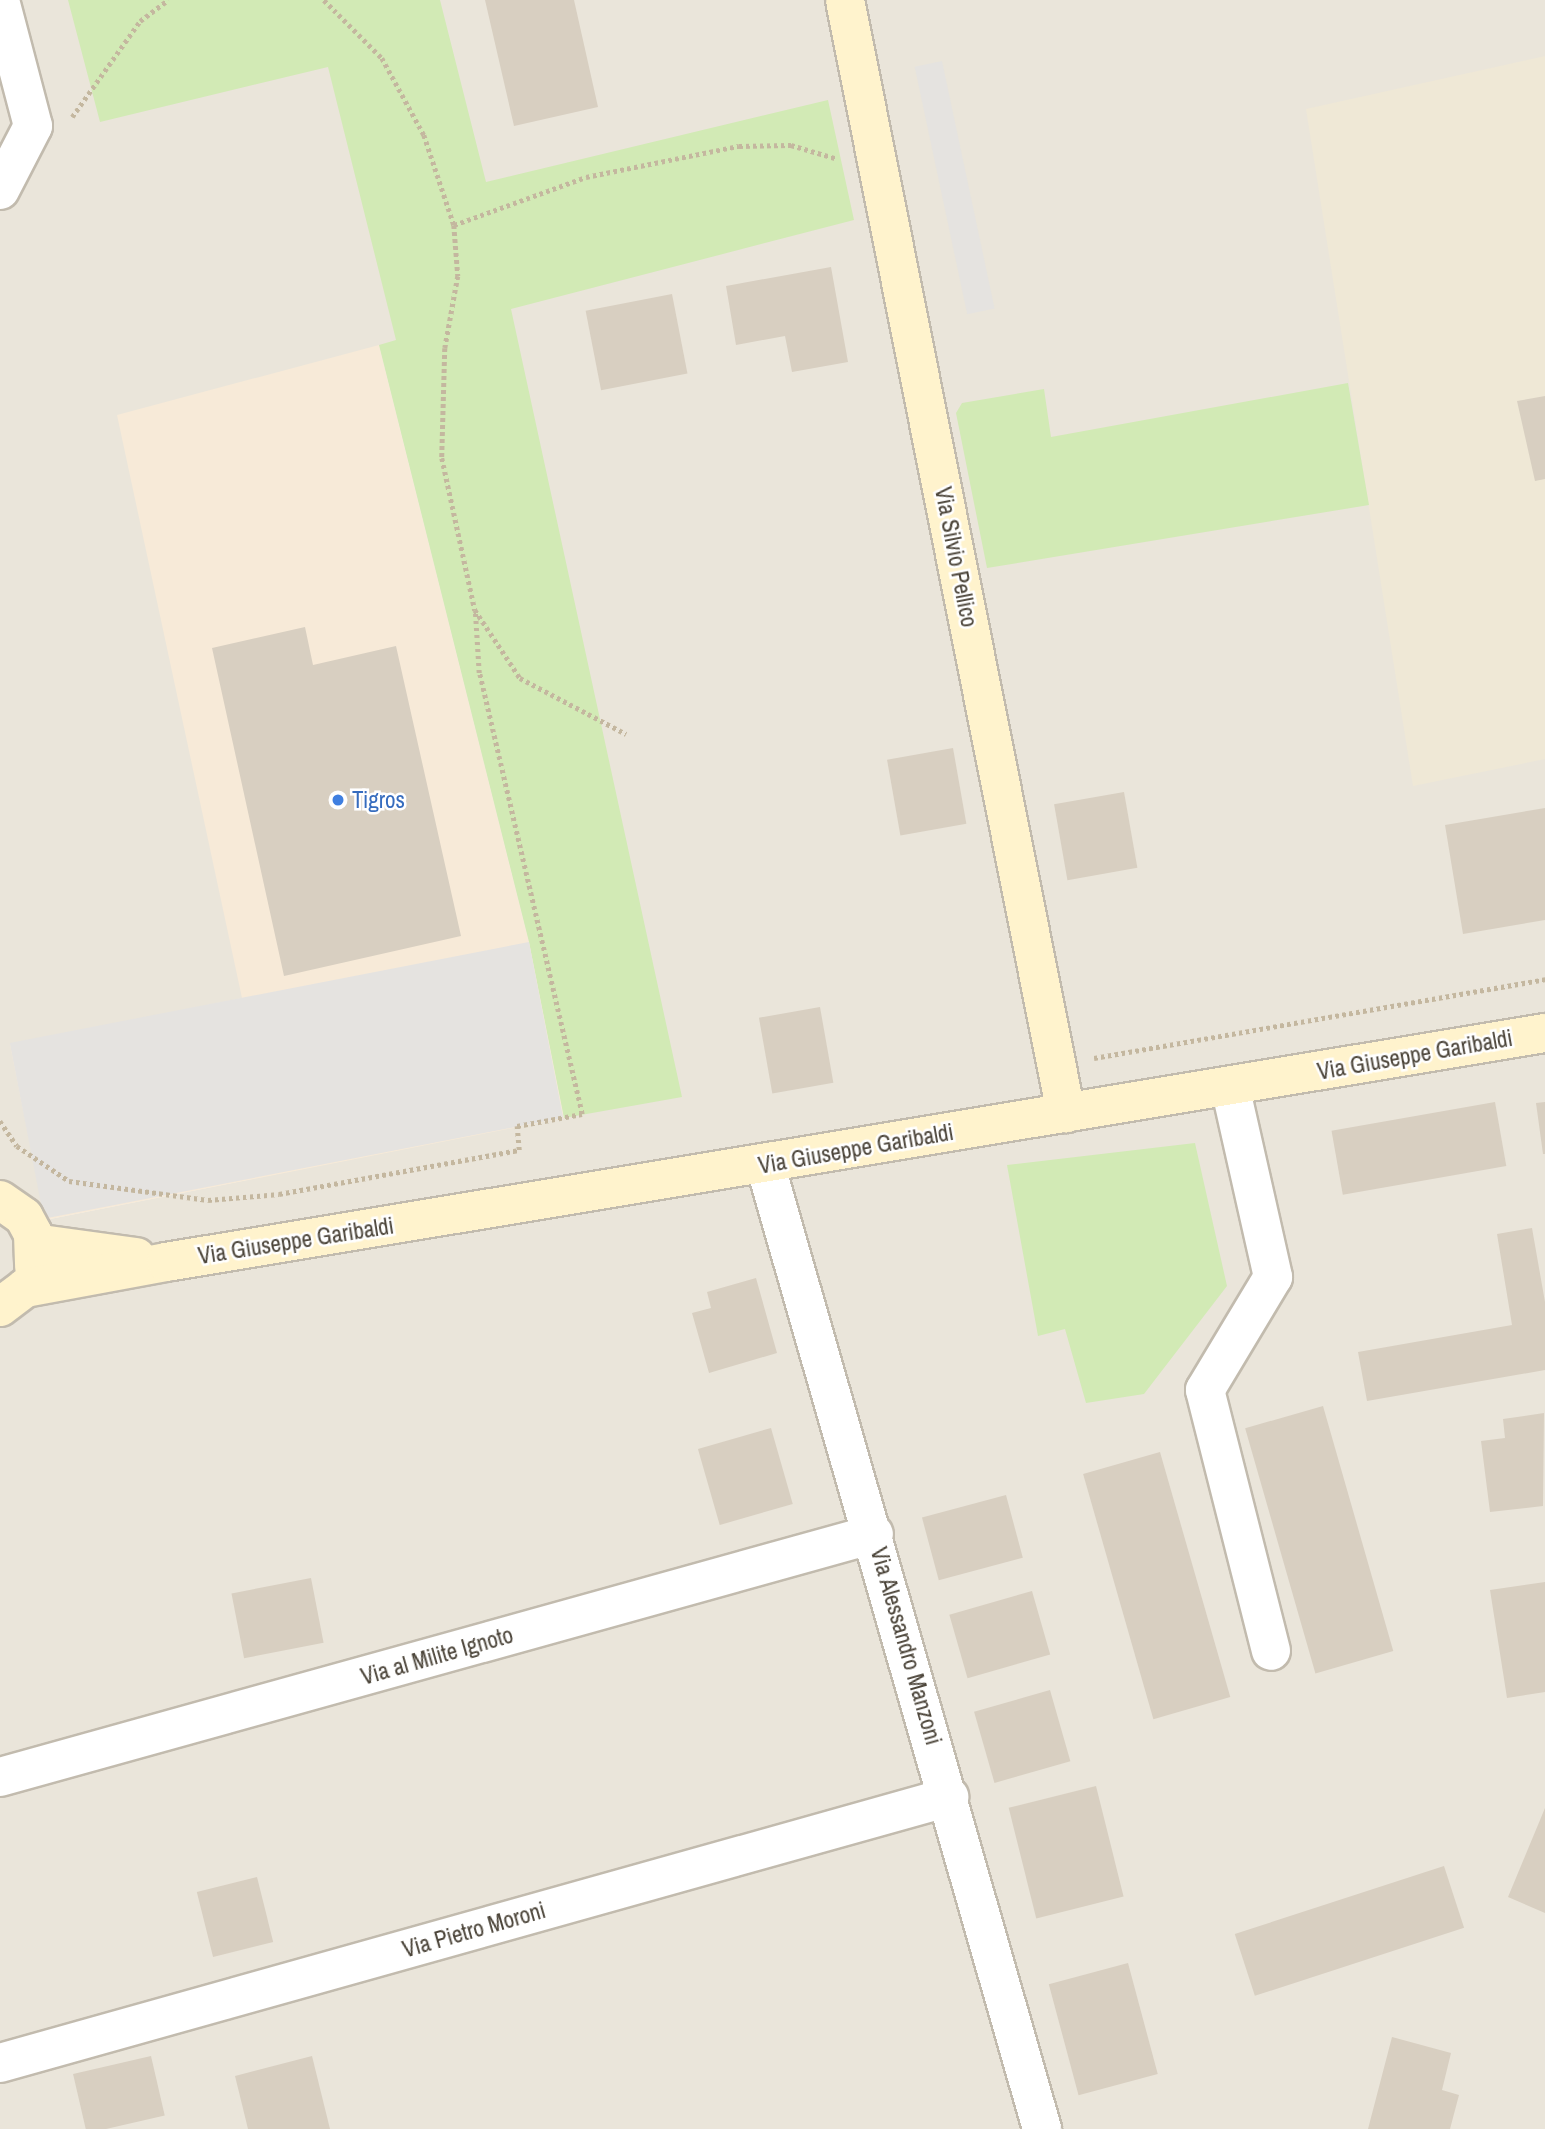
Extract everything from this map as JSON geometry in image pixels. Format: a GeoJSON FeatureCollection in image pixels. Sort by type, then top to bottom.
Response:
{"type":"FeatureCollection","features":[{"type":"Feature","properties":{"kind":"street"},"geometry":{"type":"LineString","coordinates":[[0,0],[33,126],[25,153],[0,190]]}},
{"type":"Feature","properties":{"kind":"street","name":"Via Silvio Pellico"},"geometry":{"type":"LineString","coordinates":[[845,0],[1066,1113]]}},
{"type":"Feature","properties":{"kind":"street","name":"Via Giuseppe Garibaldi"},"geometry":{"type":"LineString","coordinates":[[13,1298],[166,1262],[1545,1033]]}},
{"type":"Feature","properties":{"kind":"street"},"geometry":{"type":"LineString","coordinates":[[1230,1086],[1273,1277],[1205,1390],[1271,1651]]}},
{"type":"Feature","properties":{"kind":"street","name":"Via Alessandro Manzoni"},"geometry":{"type":"LineString","coordinates":[[765,1164],[874,1534],[1042,2129]]}},
{"type":"Feature","properties":{"kind":"street"},"geometry":{"type":"LineString","coordinates":[[0,1200],[24,1217],[34,1243],[34,1271],[13,1298]]}},
{"type":"Feature","properties":{"kind":"street","name":"Via Giuseppe Garibaldi"},"geometry":{"type":"LineString","coordinates":[[34,1243],[166,1262]]}},
{"type":"Feature","properties":{"kind":"street","name":"Via al Milite Ignoto"},"geometry":{"type":"LineString","coordinates":[[0,1777],[874,1534]]}},
{"type":"Feature","properties":{"kind":"street","name":"Via Pietro Moroni"},"geometry":{"type":"LineString","coordinates":[[0,2063],[949,1797]]}},
{"type":"Feature","properties":{"kind":"path"},"geometry":{"type":"LineString","coordinates":[[33,126],[64,124],[83,107],[117,50],[168,0]]}},
{"type":"Feature","properties":{"kind":"path"},"geometry":{"type":"LineString","coordinates":[[324,0],[382,58],[424,135],[454,225],[458,276],[445,348],[442,458],[455,543],[475,610],[494,647],[520,678],[626,734]]}},
{"type":"Feature","properties":{"kind":"path"},"geometry":{"type":"LineString","coordinates":[[454,225],[586,177],[739,145],[791,145],[880,175]]}},
{"type":"Feature","properties":{"kind":"path"},"geometry":{"type":"LineString","coordinates":[[0,1121],[17,1146],[69,1181],[208,1200],[279,1194],[519,1150],[517,1126],[582,1114],[479,673],[475,610]]}},
{"type":"Feature","properties":{"kind":"path"},"geometry":{"type":"LineString","coordinates":[[1057,1065],[1545,979]]}},
{"type":"Feature","properties":{"kind":"shaded area"},"geometry":{"type":"Polygon","coordinates":[[[0,0],[1545,0],[1545,2129],[0,2129],[0,0]],[[379,345],[242,999],[11,1045],[45,1220],[564,1117],[529,942],[379,345]]]}},
{"type":"Feature","properties":{"kind":"shaded area"},"geometry":{"type":"Polygon","coordinates":[[[1545,56],[1545,759],[1413,786],[1306,109],[1545,56]]]}},
{"type":"Feature","properties":{"kind":"shaded area"},"geometry":{"type":"Polygon","coordinates":[[[942,61],[995,308],[967,314],[915,67],[942,61]]]}},
{"type":"Feature","properties":{"kind":"shaded area"},"geometry":{"type":"Polygon","coordinates":[[[379,345],[529,942],[564,1118],[45,1220],[10,1045],[242,998],[117,415],[379,345]]]}},
{"type":"Feature","properties":{"kind":"shaded area"},"geometry":{"type":"Polygon","coordinates":[[[529,942],[563,1118],[44,1219],[10,1043],[529,942]]]}},
{"type":"Feature","properties":{"kind":"green space"},"geometry":{"type":"Polygon","coordinates":[[[68,0],[440,0],[486,182],[828,100],[854,220],[511,309],[682,1097],[564,1118],[529,942],[379,345],[396,340],[328,67],[100,122],[68,0]]]}},
{"type":"Feature","properties":{"kind":"green space"},"geometry":{"type":"Polygon","coordinates":[[[1348,383],[1369,505],[987,568],[956,413],[962,403],[1044,389],[1051,437],[1348,383]]]}},
{"type":"Feature","properties":{"kind":"green space"},"geometry":{"type":"Polygon","coordinates":[[[1195,1143],[1227,1286],[1144,1394],[1086,1403],[1065,1329],[1038,1336],[1007,1165],[1195,1143]]]}},
{"type":"Feature","properties":{"kind":"building"},"geometry":{"type":"Polygon","coordinates":[[[485,0],[574,0],[598,107],[514,126],[485,0]]]}},
{"type":"Feature","properties":{"kind":"building"},"geometry":{"type":"Polygon","coordinates":[[[831,267],[848,362],[792,372],[785,336],[736,345],[726,286],[831,267]]]}},
{"type":"Feature","properties":{"kind":"building"},"geometry":{"type":"Polygon","coordinates":[[[672,294],[687,374],[601,390],[586,311],[672,294]]]}},
{"type":"Feature","properties":{"kind":"building"},"geometry":{"type":"Polygon","coordinates":[[[1545,396],[1545,479],[1535,481],[1517,401],[1545,396]]]}},
{"type":"Feature","properties":{"kind":"building","name":"Tigros"},"geometry":{"type":"Polygon","coordinates":[[[305,627],[313,665],[396,646],[461,936],[284,976],[212,648],[305,627]]]}},
{"type":"Feature","properties":{"kind":"building"},"geometry":{"type":"Polygon","coordinates":[[[953,748],[966,824],[900,835],[887,760],[953,748]]]}},
{"type":"Feature","properties":{"kind":"building"},"geometry":{"type":"Polygon","coordinates":[[[1124,792],[1137,868],[1067,880],[1054,804],[1124,792]]]}},
{"type":"Feature","properties":{"kind":"building"},"geometry":{"type":"Polygon","coordinates":[[[1545,808],[1545,920],[1463,934],[1445,825],[1545,808]]]}},
{"type":"Feature","properties":{"kind":"building"},"geometry":{"type":"Polygon","coordinates":[[[820,1007],[833,1083],[772,1094],[759,1018],[820,1007]]]}},
{"type":"Feature","properties":{"kind":"building"},"geometry":{"type":"Polygon","coordinates":[[[1495,1102],[1506,1166],[1343,1195],[1332,1131],[1495,1102]]]}},
{"type":"Feature","properties":{"kind":"building"},"geometry":{"type":"Polygon","coordinates":[[[1545,1102],[1545,1154],[1543,1154],[1536,1103],[1545,1102]]]}},
{"type":"Feature","properties":{"kind":"building"},"geometry":{"type":"Polygon","coordinates":[[[1532,1228],[1545,1302],[1545,1370],[1367,1401],[1358,1352],[1512,1325],[1497,1234],[1532,1228]]]}},
{"type":"Feature","properties":{"kind":"building"},"geometry":{"type":"Polygon","coordinates":[[[756,1278],[777,1353],[709,1373],[692,1313],[711,1308],[707,1292],[756,1278]]]}},
{"type":"Feature","properties":{"kind":"building"},"geometry":{"type":"Polygon","coordinates":[[[1323,1406],[1393,1651],[1315,1673],[1245,1428],[1323,1406]]]}},
{"type":"Feature","properties":{"kind":"building"},"geometry":{"type":"Polygon","coordinates":[[[1544,1413],[1543,1506],[1490,1512],[1481,1441],[1505,1438],[1503,1419],[1544,1413]]]}},
{"type":"Feature","properties":{"kind":"building"},"geometry":{"type":"Polygon","coordinates":[[[771,1428],[793,1504],[720,1525],[698,1449],[771,1428]]]}},
{"type":"Feature","properties":{"kind":"building"},"geometry":{"type":"Polygon","coordinates":[[[1160,1452],[1230,1697],[1153,1719],[1083,1474],[1160,1452]]]}},
{"type":"Feature","properties":{"kind":"building"},"geometry":{"type":"Polygon","coordinates":[[[1006,1495],[1023,1558],[939,1580],[922,1518],[1006,1495]]]}},
{"type":"Feature","properties":{"kind":"building"},"geometry":{"type":"Polygon","coordinates":[[[311,1578],[324,1643],[244,1658],[231,1593],[311,1578]]]}},
{"type":"Feature","properties":{"kind":"building"},"geometry":{"type":"Polygon","coordinates":[[[1545,1582],[1545,1692],[1507,1698],[1490,1590],[1545,1582]]]}},
{"type":"Feature","properties":{"kind":"building"},"geometry":{"type":"Polygon","coordinates":[[[1032,1591],[1050,1654],[968,1678],[949,1615],[1032,1591]]]}},
{"type":"Feature","properties":{"kind":"building"},"geometry":{"type":"Polygon","coordinates":[[[1050,1690],[1070,1761],[994,1783],[974,1712],[1050,1690]]]}},
{"type":"Feature","properties":{"kind":"building"},"geometry":{"type":"Polygon","coordinates":[[[1096,1786],[1124,1897],[1036,1918],[1009,1808],[1096,1786]]]}},
{"type":"Feature","properties":{"kind":"building"},"geometry":{"type":"Polygon","coordinates":[[[1545,1808],[1545,1913],[1508,1897],[1545,1808]]]}},
{"type":"Feature","properties":{"kind":"building"},"geometry":{"type":"Polygon","coordinates":[[[1444,1866],[1464,1928],[1255,1996],[1235,1934],[1444,1866]]]}},
{"type":"Feature","properties":{"kind":"building"},"geometry":{"type":"Polygon","coordinates":[[[257,1877],[273,1942],[213,1957],[197,1892],[257,1877]]]}},
{"type":"Feature","properties":{"kind":"building"},"geometry":{"type":"Polygon","coordinates":[[[1128,1963],[1158,2074],[1079,2095],[1049,1984],[1128,1963]]]}},
{"type":"Feature","properties":{"kind":"building"},"geometry":{"type":"Polygon","coordinates":[[[1392,2037],[1451,2053],[1442,2090],[1459,2095],[1450,2129],[1368,2129],[1392,2037]]]}},
{"type":"Feature","properties":{"kind":"building"},"geometry":{"type":"Polygon","coordinates":[[[151,2056],[165,2115],[106,2129],[86,2129],[73,2074],[151,2056]]]}},
{"type":"Feature","properties":{"kind":"building"},"geometry":{"type":"Polygon","coordinates":[[[312,2056],[330,2129],[248,2129],[235,2076],[312,2056]]]}},
{"type":"Feature","properties":{"kind":"place","name":"Tigros"},"geometry":{"type":"Point","coordinates":[338,800]}}]}
